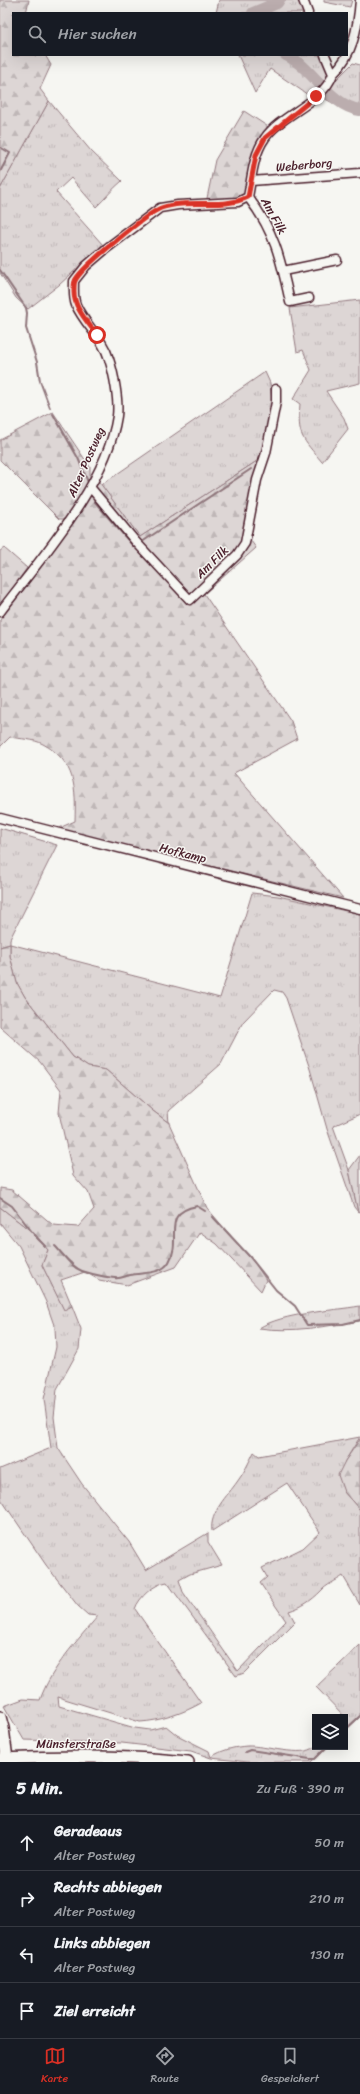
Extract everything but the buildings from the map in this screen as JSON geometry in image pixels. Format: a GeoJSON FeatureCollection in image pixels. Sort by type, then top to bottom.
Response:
{"type":"FeatureCollection","features":[{"type":"Feature","properties":{"kind":"main road","name":"Münsterstraße"},"geometry":{"type":"LineString","coordinates":[[0,1717],[3,1728],[3,1759],[72,1756],[143,1758],[188,1762]]}},
{"type":"Feature","properties":{"kind":"street"},"geometry":{"type":"LineString","coordinates":[[303,0],[308,12]]}},
{"type":"Feature","properties":{"kind":"street"},"geometry":{"type":"LineString","coordinates":[[348,56],[356,27],[360,0]]}},
{"type":"Feature","properties":{"kind":"street"},"geometry":{"type":"LineString","coordinates":[[325,56],[333,74]]}},
{"type":"Feature","properties":{"kind":"street"},"geometry":{"type":"LineString","coordinates":[[248,197],[256,155],[265,138],[316,96],[348,56]]}},
{"type":"Feature","properties":{"kind":"street","name":"Weberborg"},"geometry":{"type":"LineString","coordinates":[[251,181],[360,173]]}},
{"type":"Feature","properties":{"kind":"street","name":"Am Filk"},"geometry":{"type":"LineString","coordinates":[[248,197],[261,213],[273,236],[290,302],[309,298]]}},
{"type":"Feature","properties":{"kind":"street","name":"Alter Postweg"},"geometry":{"type":"LineString","coordinates":[[0,612],[82,503],[112,440],[117,415],[114,382],[109,358],[97,335],[76,305],[73,292],[74,281],[86,266],[101,253],[160,208],[178,205],[238,202],[248,197]]}},
{"type":"Feature","properties":{"kind":"street"},"geometry":{"type":"LineString","coordinates":[[283,271],[337,260]]}},
{"type":"Feature","properties":{"kind":"street","name":"Am Filk"},"geometry":{"type":"LineString","coordinates":[[90,487],[136,542],[190,600],[237,555],[245,542],[257,480],[266,453],[276,402],[276,389]]}},
{"type":"Feature","properties":{"kind":"street","name":"Hofkamp"},"geometry":{"type":"LineString","coordinates":[[0,818],[360,909]]}},
{"type":"Feature","properties":{"kind":"green space"},"geometry":{"type":"Polygon","coordinates":[[[0,0],[29,0],[26,12],[12,12],[12,56],[46,56],[51,65],[40,89],[49,101],[0,189],[0,0]]]}},
{"type":"Feature","properties":{"kind":"green space"},"geometry":{"type":"Polygon","coordinates":[[[219,0],[279,0],[277,3],[255,12],[216,12],[219,0]]]}},
{"type":"Feature","properties":{"kind":"green space"},"geometry":{"type":"Polygon","coordinates":[[[281,0],[298,0],[304,12],[262,12],[278,4],[281,0]]]}},
{"type":"Feature","properties":{"kind":"green space"},"geometry":{"type":"Polygon","coordinates":[[[324,0],[352,0],[350,7],[324,2],[324,0]]]}},
{"type":"Feature","properties":{"kind":"green space"},"geometry":{"type":"Polygon","coordinates":[[[238,56],[291,57],[317,88],[314,99],[270,69],[255,93],[238,56]]]}},
{"type":"Feature","properties":{"kind":"green space"},"geometry":{"type":"Polygon","coordinates":[[[296,56],[321,56],[328,74],[324,82],[296,56]]]}},
{"type":"Feature","properties":{"kind":"green space"},"geometry":{"type":"Polygon","coordinates":[[[353,63],[360,65],[360,106],[343,100],[329,87],[353,63]]]}},
{"type":"Feature","properties":{"kind":"green space"},"geometry":{"type":"Polygon","coordinates":[[[49,101],[91,151],[122,181],[96,207],[71,178],[56,192],[103,245],[59,285],[28,309],[16,298],[0,273],[0,189],[49,101]]]}},
{"type":"Feature","properties":{"kind":"green space"},"geometry":{"type":"Polygon","coordinates":[[[244,111],[273,130],[265,138],[248,197],[206,203],[215,160],[244,111]]]}},
{"type":"Feature","properties":{"kind":"green space"},"geometry":{"type":"Polygon","coordinates":[[[360,300],[360,383],[326,391],[344,418],[348,429],[322,462],[305,442],[302,436],[299,423],[300,404],[293,399],[311,370],[303,350],[297,352],[290,308],[360,300]]]}},
{"type":"Feature","properties":{"kind":"green space"},"geometry":{"type":"Polygon","coordinates":[[[265,372],[270,383],[272,401],[267,436],[257,461],[140,537],[101,485],[265,372]]]}},
{"type":"Feature","properties":{"kind":"green space"},"geometry":{"type":"Polygon","coordinates":[[[53,412],[90,467],[90,480],[66,519],[59,519],[0,460],[0,440],[53,412]]]}},
{"type":"Feature","properties":{"kind":"green space"},"geometry":{"type":"Polygon","coordinates":[[[257,461],[257,472],[244,531],[256,548],[204,594],[291,721],[297,739],[234,773],[343,898],[57,829],[75,821],[75,798],[72,777],[62,759],[54,751],[43,744],[31,740],[10,737],[0,747],[0,620],[83,507],[97,479],[140,537],[257,461]]]}},
{"type":"Feature","properties":{"kind":"green space"},"geometry":{"type":"Polygon","coordinates":[[[4,548],[27,568],[0,605],[0,551],[4,548]]]}},
{"type":"Feature","properties":{"kind":"green space"},"geometry":{"type":"Polygon","coordinates":[[[0,828],[57,845],[10,939],[10,944],[0,947],[0,828]]]}},
{"type":"Feature","properties":{"kind":"green space"},"geometry":{"type":"Polygon","coordinates":[[[252,893],[278,896],[360,914],[360,1114],[333,1126],[349,1170],[358,1212],[354,1207],[327,1129],[310,1069],[286,998],[282,992],[274,990],[243,1022],[221,1064],[168,1111],[169,1123],[106,1070],[88,1067],[73,1057],[25,997],[17,983],[10,956],[10,944],[220,998],[252,893]]]}},
{"type":"Feature","properties":{"kind":"green space"},"geometry":{"type":"Polygon","coordinates":[[[10,944],[10,956],[17,983],[25,997],[73,1057],[88,1067],[106,1070],[169,1123],[207,1208],[256,1265],[266,1280],[261,1291],[217,1244],[200,1232],[176,1267],[127,1285],[99,1280],[85,1272],[61,1280],[72,1306],[64,1310],[42,1265],[48,1250],[36,1235],[0,1207],[0,1188],[12,1190],[53,1225],[78,1227],[94,1209],[88,1192],[73,1175],[59,1113],[61,1090],[40,1062],[0,1027],[0,947],[10,944]]]}},
{"type":"Feature","properties":{"kind":"green space"},"geometry":{"type":"Polygon","coordinates":[[[360,1155],[360,1211],[358,1212],[349,1170],[360,1155]]]}},
{"type":"Feature","properties":{"kind":"green space"},"geometry":{"type":"Polygon","coordinates":[[[0,1207],[36,1235],[48,1250],[42,1265],[64,1309],[72,1306],[81,1329],[79,1349],[57,1389],[54,1417],[58,1448],[82,1484],[129,1542],[146,1570],[208,1533],[208,1542],[222,1565],[190,1574],[179,1580],[183,1592],[238,1671],[286,1621],[260,1583],[267,1577],[262,1568],[303,1548],[320,1532],[287,1483],[212,1531],[213,1518],[216,1511],[242,1475],[254,1452],[259,1456],[360,1437],[345,1461],[344,1492],[360,1510],[360,1605],[343,1576],[326,1587],[314,1598],[298,1608],[289,1611],[295,1622],[244,1673],[236,1676],[167,1582],[162,1583],[152,1588],[143,1596],[135,1609],[201,1703],[172,1716],[140,1722],[58,1697],[59,1706],[135,1728],[150,1730],[166,1726],[177,1735],[209,1751],[211,1757],[228,1749],[247,1746],[293,1751],[312,1748],[312,1750],[324,1750],[311,1762],[248,1762],[211,1758],[191,1751],[122,1743],[24,1740],[4,1706],[23,1699],[40,1700],[58,1666],[73,1645],[98,1616],[88,1615],[78,1606],[46,1565],[1,1499],[0,1469],[51,1448],[44,1399],[56,1347],[55,1328],[46,1302],[19,1246],[0,1223],[0,1207]]]}},
{"type":"Feature","properties":{"kind":"green space"},"geometry":{"type":"Polygon","coordinates":[[[360,1306],[360,1321],[322,1327],[284,1330],[259,1328],[269,1323],[294,1316],[360,1306]]]}},
{"type":"Feature","properties":{"kind":"green space"},"geometry":{"type":"Polygon","coordinates":[[[360,1439],[360,1510],[344,1492],[338,1475],[345,1461],[360,1439]]]}},
{"type":"Feature","properties":{"kind":"green space"},"geometry":{"type":"Polygon","coordinates":[[[360,1645],[360,1717],[348,1728],[348,1714],[342,1714],[316,1687],[360,1645]]]}},
{"type":"Feature","properties":{"kind":"water"},"geometry":{"type":"Polygon","coordinates":[[[329,87],[343,99],[360,106],[360,115],[347,111],[320,96],[329,87]]]}},
{"type":"Feature","properties":{"kind":"waterway"},"geometry":{"type":"LineString","coordinates":[[255,12],[277,3],[279,0]]}},
{"type":"Feature","properties":{"kind":"waterway"},"geometry":{"type":"LineString","coordinates":[[288,56],[295,60],[339,101],[349,107],[360,110]]}},
{"type":"Feature","properties":{"kind":"waterway"},"geometry":{"type":"LineString","coordinates":[[0,147],[10,153],[0,172]]}},
{"type":"Feature","properties":{"kind":"waterway"},"geometry":{"type":"LineString","coordinates":[[0,270],[26,308],[26,328],[37,362],[40,381],[50,408]]}},
{"type":"Feature","properties":{"kind":"waterway"},"geometry":{"type":"LineString","coordinates":[[53,414],[78,458],[88,482]]}},
{"type":"Feature","properties":{"kind":"waterway"},"geometry":{"type":"LineString","coordinates":[[142,542],[251,469]]}},
{"type":"Feature","properties":{"kind":"waterway"},"geometry":{"type":"LineString","coordinates":[[94,501],[134,547]]}},
{"type":"Feature","properties":{"kind":"waterway"},"geometry":{"type":"LineString","coordinates":[[0,1198],[12,1206],[36,1237],[45,1246]]}},
{"type":"Feature","properties":{"kind":"waterway"},"geometry":{"type":"LineString","coordinates":[[55,1246],[74,1267],[88,1273],[121,1278],[128,1275],[157,1271],[166,1266],[173,1253],[175,1221],[179,1214],[185,1209],[197,1206],[205,1211]]}},
{"type":"Feature","properties":{"kind":"waterway"},"geometry":{"type":"LineString","coordinates":[[213,1217],[250,1257],[276,1290],[295,1306],[307,1325],[343,1324],[360,1320]]}},
{"type":"Feature","properties":{"kind":"waterway"},"geometry":{"type":"LineString","coordinates":[[348,1727],[360,1716]]}},
{"type":"Feature","properties":{"kind":"waterway"},"geometry":{"type":"LineString","coordinates":[[245,1752],[250,1750],[315,1759],[324,1750]]}},
{"type":"Feature","properties":{"kind":"route"},"geometry":{"type":"LineString","coordinates":[[97,335],[76,305],[73,292],[74,281],[86,266],[107,248],[160,208],[178,205],[238,202],[248,197],[256,155],[265,138],[316,96]]}}]}
